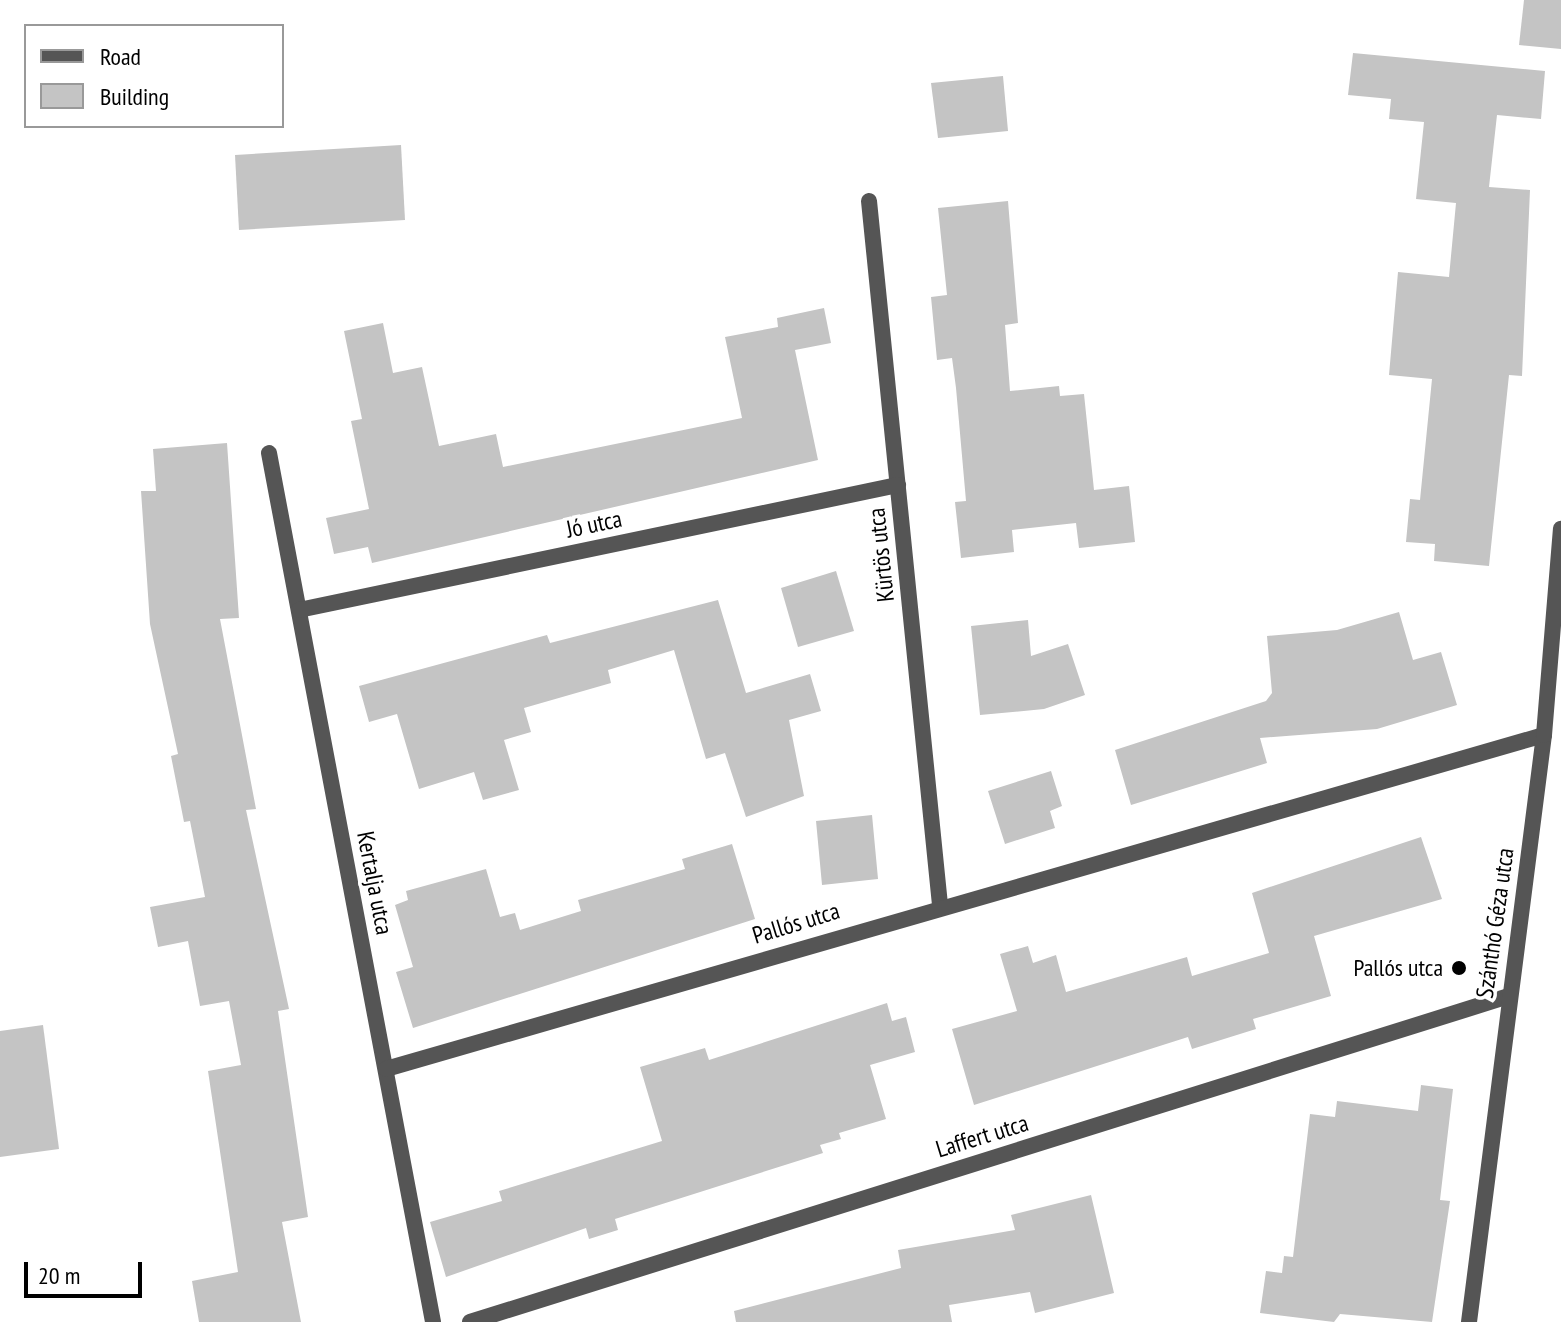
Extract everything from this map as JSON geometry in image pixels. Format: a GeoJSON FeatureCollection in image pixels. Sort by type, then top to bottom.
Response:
{"type":"FeatureCollection","features":[{"type":"Feature","properties":{"kind":"street","name":"Kürtös utca"},"geometry":{"type":"LineString","coordinates":[[869,201],[940,905]]}},
{"type":"Feature","properties":{"kind":"street","name":"Kertalja utca"},"geometry":{"type":"LineString","coordinates":[[269,453],[433,1322]]}},
{"type":"Feature","properties":{"kind":"street","name":"Jó utca"},"geometry":{"type":"LineString","coordinates":[[299,610],[898,485]]}},
{"type":"Feature","properties":{"kind":"street","name":"Szánthó Géza utca"},"geometry":{"type":"LineString","coordinates":[[1469,1322],[1509,996],[1544,735],[1554,686],[1561,529]]}},
{"type":"Feature","properties":{"kind":"street","name":"Pallós utca"},"geometry":{"type":"LineString","coordinates":[[386,1069],[940,905],[1544,735]]}},
{"type":"Feature","properties":{"kind":"street","name":"Laffert utca"},"geometry":{"type":"LineString","coordinates":[[470,1322],[1509,996]]}},
{"type":"Feature","properties":{"kind":"building"},"geometry":{"type":"Polygon","coordinates":[[[1524,0],[1561,0],[1561,49],[1519,45],[1524,0]]]}},
{"type":"Feature","properties":{"kind":"building"},"geometry":{"type":"Polygon","coordinates":[[[1353,53],[1545,71],[1541,119],[1497,115],[1489,187],[1530,190],[1522,376],[1509,375],[1489,566],[1434,561],[1435,544],[1406,542],[1410,499],[1420,500],[1432,379],[1389,375],[1398,272],[1449,277],[1456,203],[1416,199],[1424,122],[1389,119],[1391,99],[1348,95],[1353,53]]]}},
{"type":"Feature","properties":{"kind":"building"},"geometry":{"type":"Polygon","coordinates":[[[1003,76],[1008,131],[938,138],[931,83],[1003,76]]]}},
{"type":"Feature","properties":{"kind":"building"},"geometry":{"type":"Polygon","coordinates":[[[401,145],[405,220],[239,230],[235,155],[401,145]]]}},
{"type":"Feature","properties":{"kind":"building"},"geometry":{"type":"Polygon","coordinates":[[[1008,201],[1018,323],[1005,325],[1010,391],[1059,386],[1060,396],[1084,394],[1094,490],[1129,486],[1135,542],[1079,548],[1076,523],[1012,530],[1014,552],[961,558],[955,502],[966,501],[956,388],[952,358],[937,360],[931,297],[947,295],[938,208],[1008,201]]]}},
{"type":"Feature","properties":{"kind":"building"},"geometry":{"type":"Polygon","coordinates":[[[824,308],[831,343],[795,350],[818,460],[372,563],[368,547],[334,554],[326,518],[369,509],[351,421],[362,419],[344,331],[383,323],[393,373],[422,367],[439,446],[496,434],[503,467],[742,418],[725,337],[778,327],[777,318],[824,308]]]}},
{"type":"Feature","properties":{"kind":"building"},"geometry":{"type":"Polygon","coordinates":[[[227,443],[239,618],[220,619],[256,809],[246,810],[289,1009],[278,1011],[308,1217],[282,1222],[301,1322],[199,1322],[192,1281],[238,1272],[208,1071],[241,1065],[229,1001],[200,1006],[188,941],[158,947],[150,907],[205,897],[190,821],[184,822],[171,756],[178,754],[150,624],[141,491],[156,491],[153,449],[227,443]]]}},
{"type":"Feature","properties":{"kind":"building"},"geometry":{"type":"Polygon","coordinates":[[[836,571],[854,631],[798,647],[781,588],[836,571]]]}},
{"type":"Feature","properties":{"kind":"building"},"geometry":{"type":"Polygon","coordinates":[[[718,600],[746,693],[810,674],[821,711],[789,720],[804,796],[746,817],[725,753],[706,759],[674,650],[608,670],[611,683],[524,708],[531,732],[504,740],[519,790],[483,800],[474,772],[419,789],[397,714],[369,722],[359,686],[547,635],[550,643],[718,600]]]}},
{"type":"Feature","properties":{"kind":"building"},"geometry":{"type":"Polygon","coordinates":[[[1399,612],[1413,660],[1441,652],[1457,705],[1377,729],[1260,738],[1267,763],[1131,805],[1115,750],[1266,701],[1272,693],[1267,636],[1337,630],[1399,612]]]}},
{"type":"Feature","properties":{"kind":"building"},"geometry":{"type":"Polygon","coordinates":[[[1028,620],[1031,656],[1068,644],[1085,695],[1044,709],[980,715],[971,626],[1028,620]]]}},
{"type":"Feature","properties":{"kind":"building"},"geometry":{"type":"Polygon","coordinates":[[[1051,771],[1062,806],[1050,811],[1055,828],[1005,844],[988,791],[1051,771]]]}},
{"type":"Feature","properties":{"kind":"building"},"geometry":{"type":"Polygon","coordinates":[[[872,815],[878,879],[822,885],[816,821],[872,815]]]}},
{"type":"Feature","properties":{"kind":"building"},"geometry":{"type":"Polygon","coordinates":[[[1421,837],[1442,899],[1314,936],[1331,996],[1253,1019],[1256,1029],[1192,1049],[1188,1037],[974,1105],[952,1029],[1017,1011],[1000,954],[1028,946],[1033,963],[1056,955],[1066,992],[1187,957],[1192,976],[1269,953],[1252,893],[1421,837]]]}},
{"type":"Feature","properties":{"kind":"building"},"geometry":{"type":"Polygon","coordinates":[[[732,844],[755,919],[413,1028],[396,972],[413,967],[395,905],[408,900],[406,891],[486,869],[500,917],[515,913],[520,930],[581,911],[578,900],[685,869],[682,859],[732,844]]]}},
{"type":"Feature","properties":{"kind":"building"},"geometry":{"type":"Polygon","coordinates":[[[887,1003],[892,1021],[906,1017],[915,1052],[870,1065],[886,1119],[839,1133],[841,1139],[820,1145],[823,1153],[615,1219],[618,1230],[589,1239],[586,1228],[446,1277],[430,1222],[502,1201],[499,1191],[662,1141],[640,1067],[705,1048],[709,1060],[887,1003]]]}},
{"type":"Feature","properties":{"kind":"building"},"geometry":{"type":"Polygon","coordinates":[[[43,1025],[59,1149],[0,1157],[0,1031],[43,1025]]]}},
{"type":"Feature","properties":{"kind":"building"},"geometry":{"type":"Polygon","coordinates":[[[1421,1085],[1453,1089],[1440,1200],[1450,1201],[1432,1322],[1340,1314],[1334,1322],[1260,1313],[1266,1271],[1282,1273],[1284,1256],[1293,1257],[1310,1114],[1335,1117],[1337,1101],[1418,1111],[1421,1085]]]}},
{"type":"Feature","properties":{"kind":"building"},"geometry":{"type":"Polygon","coordinates":[[[1091,1195],[1114,1293],[1035,1313],[1030,1292],[949,1305],[952,1322],[736,1322],[734,1311],[901,1268],[898,1250],[1015,1230],[1011,1215],[1091,1195]]]}},
{"type":"Feature","properties":{"kind":"place","name":"Pallós utca"},"geometry":{"type":"Point","coordinates":[1459,968]}}]}
